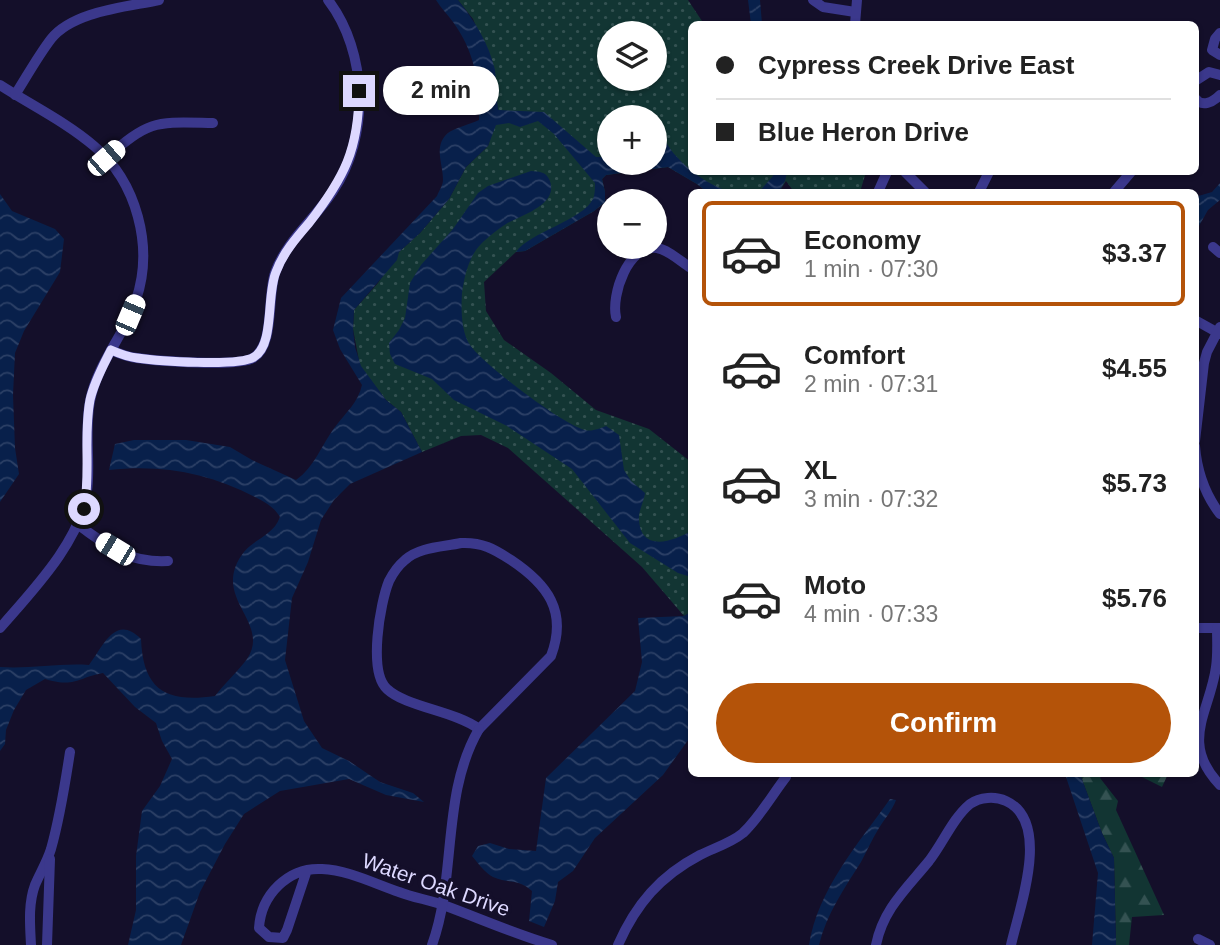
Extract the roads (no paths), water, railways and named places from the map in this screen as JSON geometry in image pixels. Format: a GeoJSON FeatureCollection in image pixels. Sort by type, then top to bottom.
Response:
{"type":"FeatureCollection","features":[{"type":"Feature","properties":{"kind":"street"},"geometry":{"type":"LineString","coordinates":[[15,95],[52,38],[62,28],[82,18],[159,0]]}},
{"type":"Feature","properties":{"kind":"street"},"geometry":{"type":"LineString","coordinates":[[111,350],[139,359],[234,363],[253,358],[263,348],[275,274],[290,245],[342,178],[358,130],[359,91],[352,50],[340,17],[328,0]]}},
{"type":"Feature","properties":{"kind":"street"},"geometry":{"type":"LineString","coordinates":[[813,0],[823,7],[855,12]]}},
{"type":"Feature","properties":{"kind":"street"},"geometry":{"type":"LineString","coordinates":[[855,21],[857,0]]}},
{"type":"Feature","properties":{"kind":"street"},"geometry":{"type":"LineString","coordinates":[[1220,33],[1212,44],[1212,50],[1220,55]]}},
{"type":"Feature","properties":{"kind":"street"},"geometry":{"type":"LineString","coordinates":[[1199,77],[1209,72],[1220,75]]}},
{"type":"Feature","properties":{"kind":"street"},"geometry":{"type":"LineString","coordinates":[[0,85],[81,136],[106,158],[130,194],[137,211],[143,247],[141,279],[136,300],[99,373],[90,402],[87,493],[78,525],[62,552],[0,628]]}},
{"type":"Feature","properties":{"kind":"street"},"geometry":{"type":"LineString","coordinates":[[1199,105],[1209,103],[1220,95]]}},
{"type":"Feature","properties":{"kind":"street"},"geometry":{"type":"LineString","coordinates":[[106,158],[145,127],[167,122],[213,123]]}},
{"type":"Feature","properties":{"kind":"street"},"geometry":{"type":"LineString","coordinates":[[908,175],[922,189]]}},
{"type":"Feature","properties":{"kind":"street"},"geometry":{"type":"LineString","coordinates":[[1117,189],[1128,175]]}},
{"type":"Feature","properties":{"kind":"street"},"geometry":{"type":"LineString","coordinates":[[616,317],[614,303],[618,282],[631,262],[643,251],[658,248],[688,266]]}},
{"type":"Feature","properties":{"kind":"street"},"geometry":{"type":"LineString","coordinates":[[1199,322],[1219,331],[1204,363],[1199,408]]}},
{"type":"Feature","properties":{"kind":"street"},"geometry":{"type":"LineString","coordinates":[[1199,472],[1205,491],[1220,514]]}},
{"type":"Feature","properties":{"kind":"street"},"geometry":{"type":"LineString","coordinates":[[78,525],[128,557],[150,562],[168,561]]}},
{"type":"Feature","properties":{"kind":"street"},"geometry":{"type":"LineString","coordinates":[[432,945],[444,905],[453,817],[468,753],[480,729],[551,656],[556,633],[553,602],[548,592],[532,574],[491,547],[461,543],[420,551],[405,559],[389,580],[380,624],[378,676],[396,696],[466,720],[480,729]]}},
{"type":"Feature","properties":{"kind":"street"},"geometry":{"type":"LineString","coordinates":[[1199,628],[1219,628],[1216,668],[1200,719],[1199,733],[1206,768],[1220,785]]}},
{"type":"Feature","properties":{"kind":"street"},"geometry":{"type":"LineString","coordinates":[[31,945],[31,902],[34,886],[50,853],[60,814],[70,752]]}},
{"type":"Feature","properties":{"kind":"street"},"geometry":{"type":"LineString","coordinates":[[618,945],[636,909],[657,884],[684,864],[733,840],[743,832],[786,777]]}},
{"type":"Feature","properties":{"kind":"street"},"geometry":{"type":"LineString","coordinates":[[876,945],[888,911],[929,862],[962,812],[976,801],[994,798],[1017,809],[1026,823],[1030,837],[1030,865],[1011,945]]}},
{"type":"Feature","properties":{"kind":"street"},"geometry":{"type":"LineString","coordinates":[[47,945],[50,853]]}},
{"type":"Feature","properties":{"kind":"street","name":"Water Oak Drive"},"geometry":{"type":"LineString","coordinates":[[307,870],[322,869],[347,874],[444,905],[552,945]]}},
{"type":"Feature","properties":{"kind":"street"},"geometry":{"type":"LineString","coordinates":[[307,870],[283,937],[268,937],[259,929],[260,918],[267,902],[288,876],[307,870]]}},
{"type":"Feature","properties":{"kind":"street"},"geometry":{"type":"LineString","coordinates":[[1198,939],[1210,945]]}},
{"type":"Feature","properties":{"kind":"water"},"geometry":{"type":"Polygon","coordinates":[[[436,0],[458,0],[481,33],[495,70],[498,110],[544,112],[597,157],[597,175],[606,175],[602,179],[604,189],[597,189],[597,209],[525,251],[516,252],[533,238],[579,213],[594,197],[595,183],[554,134],[538,121],[520,127],[509,123],[496,125],[488,146],[466,167],[449,199],[420,233],[399,252],[397,260],[354,310],[355,347],[361,366],[386,400],[401,412],[422,452],[350,484],[334,500],[321,520],[308,562],[292,598],[285,660],[304,721],[322,748],[349,761],[380,782],[413,793],[424,802],[386,795],[349,779],[280,791],[244,814],[200,892],[181,945],[128,945],[136,910],[136,856],[142,811],[160,786],[172,759],[156,723],[135,707],[103,673],[63,683],[45,679],[26,690],[14,710],[6,730],[5,744],[0,751],[0,667],[89,665],[110,636],[124,630],[141,639],[147,670],[160,689],[183,697],[198,698],[215,696],[247,659],[253,636],[235,593],[235,568],[245,550],[271,531],[280,517],[272,507],[255,497],[203,476],[148,468],[109,470],[115,444],[134,440],[186,440],[230,447],[296,480],[313,462],[330,434],[355,402],[362,385],[340,349],[333,330],[341,298],[437,196],[443,182],[440,149],[443,138],[451,131],[479,120],[475,69],[460,33],[436,0]]]}},
{"type":"Feature","properties":{"kind":"water"},"geometry":{"type":"Polygon","coordinates":[[[748,0],[760,0],[762,21],[751,21],[748,0]]]}},
{"type":"Feature","properties":{"kind":"water"},"geometry":{"type":"Polygon","coordinates":[[[667,145],[688,168],[688,175],[698,175],[722,189],[703,189],[668,167],[667,145]]]}},
{"type":"Feature","properties":{"kind":"water"},"geometry":{"type":"Polygon","coordinates":[[[531,171],[546,175],[551,188],[545,202],[538,208],[496,231],[473,254],[462,293],[462,320],[467,340],[490,366],[524,393],[574,426],[593,430],[606,426],[619,435],[624,470],[631,481],[645,493],[639,517],[641,530],[652,541],[659,542],[688,532],[688,576],[678,573],[630,543],[572,469],[507,426],[454,400],[432,379],[395,364],[389,343],[405,318],[410,283],[478,193],[488,186],[531,171]]]}},
{"type":"Feature","properties":{"kind":"water"},"geometry":{"type":"Polygon","coordinates":[[[786,175],[781,189],[762,189],[773,176],[786,175]]]}},
{"type":"Feature","properties":{"kind":"water"},"geometry":{"type":"Polygon","coordinates":[[[1220,183],[1220,200],[1208,210],[1199,226],[1199,196],[1212,192],[1220,183]]]}},
{"type":"Feature","properties":{"kind":"water"},"geometry":{"type":"Polygon","coordinates":[[[0,194],[12,211],[55,229],[64,239],[60,272],[24,331],[15,353],[13,395],[19,474],[0,502],[0,194]]]}},
{"type":"Feature","properties":{"kind":"water"},"geometry":{"type":"Polygon","coordinates":[[[688,614],[688,740],[663,775],[595,838],[573,871],[558,882],[555,901],[544,927],[529,921],[532,891],[522,884],[493,877],[472,856],[478,846],[490,843],[509,849],[536,851],[546,778],[635,691],[642,662],[638,618],[688,614]]]}},
{"type":"Feature","properties":{"kind":"water"},"geometry":{"type":"Polygon","coordinates":[[[1066,777],[1081,777],[1114,858],[1116,945],[1092,945],[1098,873],[1066,777]]]}},
{"type":"Feature","properties":{"kind":"water"},"geometry":{"type":"Polygon","coordinates":[[[890,799],[896,800],[837,902],[819,945],[809,945],[814,924],[830,886],[890,799]]]}}]}
